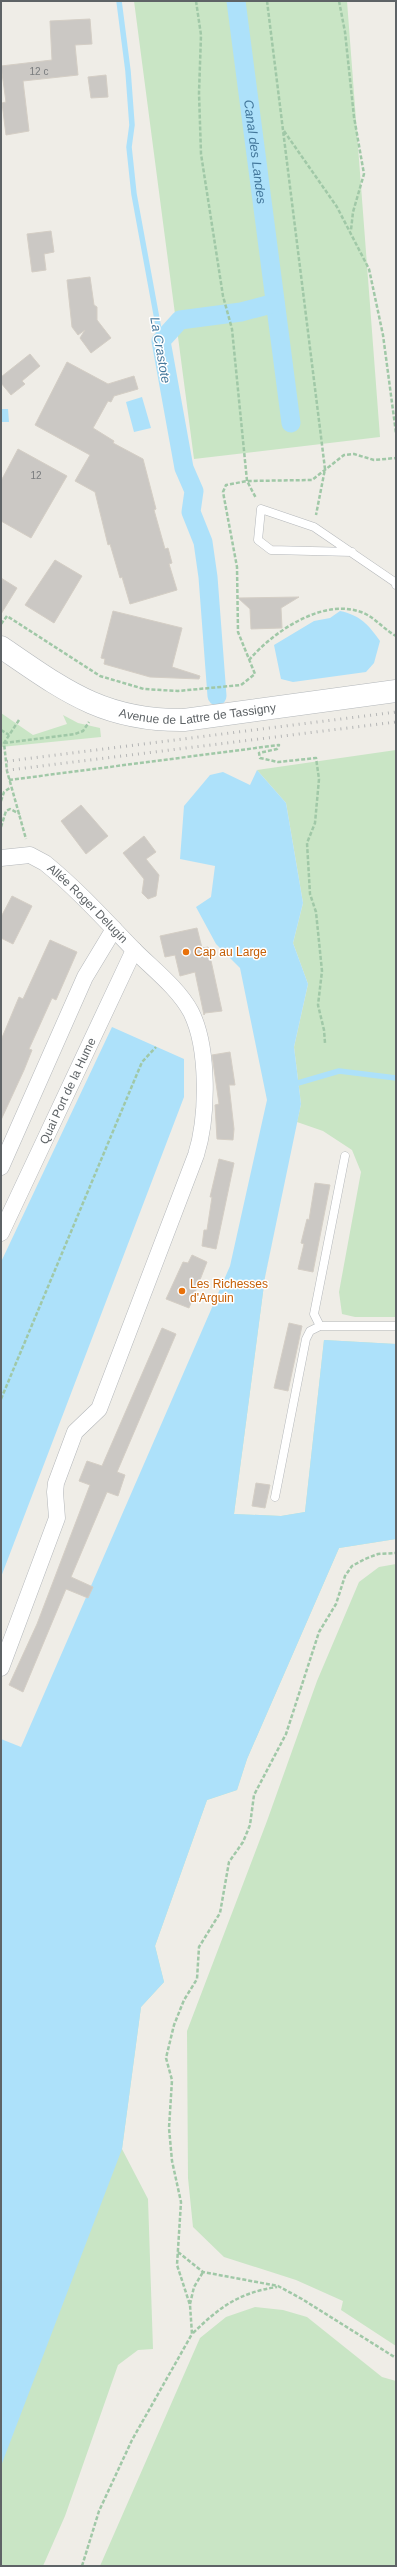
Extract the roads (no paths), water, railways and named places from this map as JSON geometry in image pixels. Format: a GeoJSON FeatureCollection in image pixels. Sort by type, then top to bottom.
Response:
{"type":"FeatureCollection","features":[{"type":"Feature","properties":{"kind":"main road","name":"Avenue de Lattre de Tassigny"},"geometry":{"type":"LineString","coordinates":[[7,651],[72,693],[96,706],[136,716],[184,720],[396,691]]}},
{"type":"Feature","properties":{"kind":"street","name":"Allée Roger Delugin"},"geometry":{"type":"LineString","coordinates":[[1,858],[30,855],[52,868],[177,993],[195,1022],[205,1089],[206,1112],[203,1134],[99,1409],[75,1432],[54,1492],[57,1518],[1,1668]]}},
{"type":"Feature","properties":{"kind":"street"},"geometry":{"type":"LineString","coordinates":[[1,1167],[85,978],[114,929]]}},
{"type":"Feature","properties":{"kind":"street","name":"Quai Port de la Hume"},"geometry":{"type":"LineString","coordinates":[[1,1233],[138,953]]}},
{"type":"Feature","properties":{"kind":"lane"},"geometry":{"type":"LineString","coordinates":[[352,552],[271,550],[258,540],[262,509],[314,527],[352,552],[396,585]]}},
{"type":"Feature","properties":{"kind":"lane"},"geometry":{"type":"LineString","coordinates":[[320,1326],[314,1314],[345,1156]]}},
{"type":"Feature","properties":{"kind":"lane"},"geometry":{"type":"LineString","coordinates":[[275,1497],[306,1339],[310,1331],[320,1326],[396,1326]]}},
{"type":"Feature","properties":{"kind":"water"},"geometry":{"type":"Polygon","coordinates":[[[142,397],[151,428],[134,432],[126,402],[142,397]]]}},
{"type":"Feature","properties":{"kind":"water"},"geometry":{"type":"Polygon","coordinates":[[[1,409],[8,409],[9,422],[1,422],[1,409]]]}},
{"type":"Feature","properties":{"kind":"water"},"geometry":{"type":"Polygon","coordinates":[[[340,611],[359,618],[372,630],[380,641],[374,663],[366,672],[293,682],[281,679],[274,645],[314,621],[330,618],[340,611]]]}},
{"type":"Feature","properties":{"kind":"water"},"geometry":{"type":"Polygon","coordinates":[[[257,770],[286,803],[303,903],[293,943],[308,984],[294,1047],[301,1104],[265,1277],[234,1514],[281,1516],[305,1512],[324,1340],[396,1344],[396,1539],[339,1548],[247,1759],[237,1790],[207,1800],[155,1946],[164,1982],[141,2007],[122,2149],[1,2466],[1,1739],[21,1747],[230,1266],[267,1100],[240,968],[216,944],[196,907],[211,897],[215,866],[180,859],[184,806],[210,775],[223,772],[250,785],[257,770]]]}},
{"type":"Feature","properties":{"kind":"water"},"geometry":{"type":"Polygon","coordinates":[[[112,1027],[184,1059],[184,1097],[1,1577],[1,1262],[112,1027]]]}},
{"type":"Feature","properties":{"kind":"waterway","name":"La Crastote"},"geometry":{"type":"LineString","coordinates":[[119,1],[128,71],[132,125],[129,147],[134,194],[161,341]]}},
{"type":"Feature","properties":{"kind":"waterway","name":"Canal des Landes"},"geometry":{"type":"LineString","coordinates":[[236,1],[291,423]]}},
{"type":"Feature","properties":{"kind":"waterway","name":"La Crastote"},"geometry":{"type":"LineString","coordinates":[[217,696],[208,577],[203,542],[191,512],[194,491],[184,468],[161,341],[180,320],[241,312],[275,303]]}},
{"type":"Feature","properties":{"kind":"waterway"},"geometry":{"type":"LineString","coordinates":[[298,1083],[339,1071],[396,1078]]}},
{"type":"Feature","properties":{"kind":"railway"},"geometry":{"type":"LineString","coordinates":[[1,762],[396,712]]}},
{"type":"Feature","properties":{"kind":"railway"},"geometry":{"type":"LineString","coordinates":[[1,771],[396,722]]}},
{"type":"Feature","properties":{"kind":"place","name":"Cap au Large"},"geometry":{"type":"Point","coordinates":[186,952]}},
{"type":"Feature","properties":{"kind":"place","name":"Les Richesses d'Arguin"},"geometry":{"type":"Point","coordinates":[182,1291]}}]}
